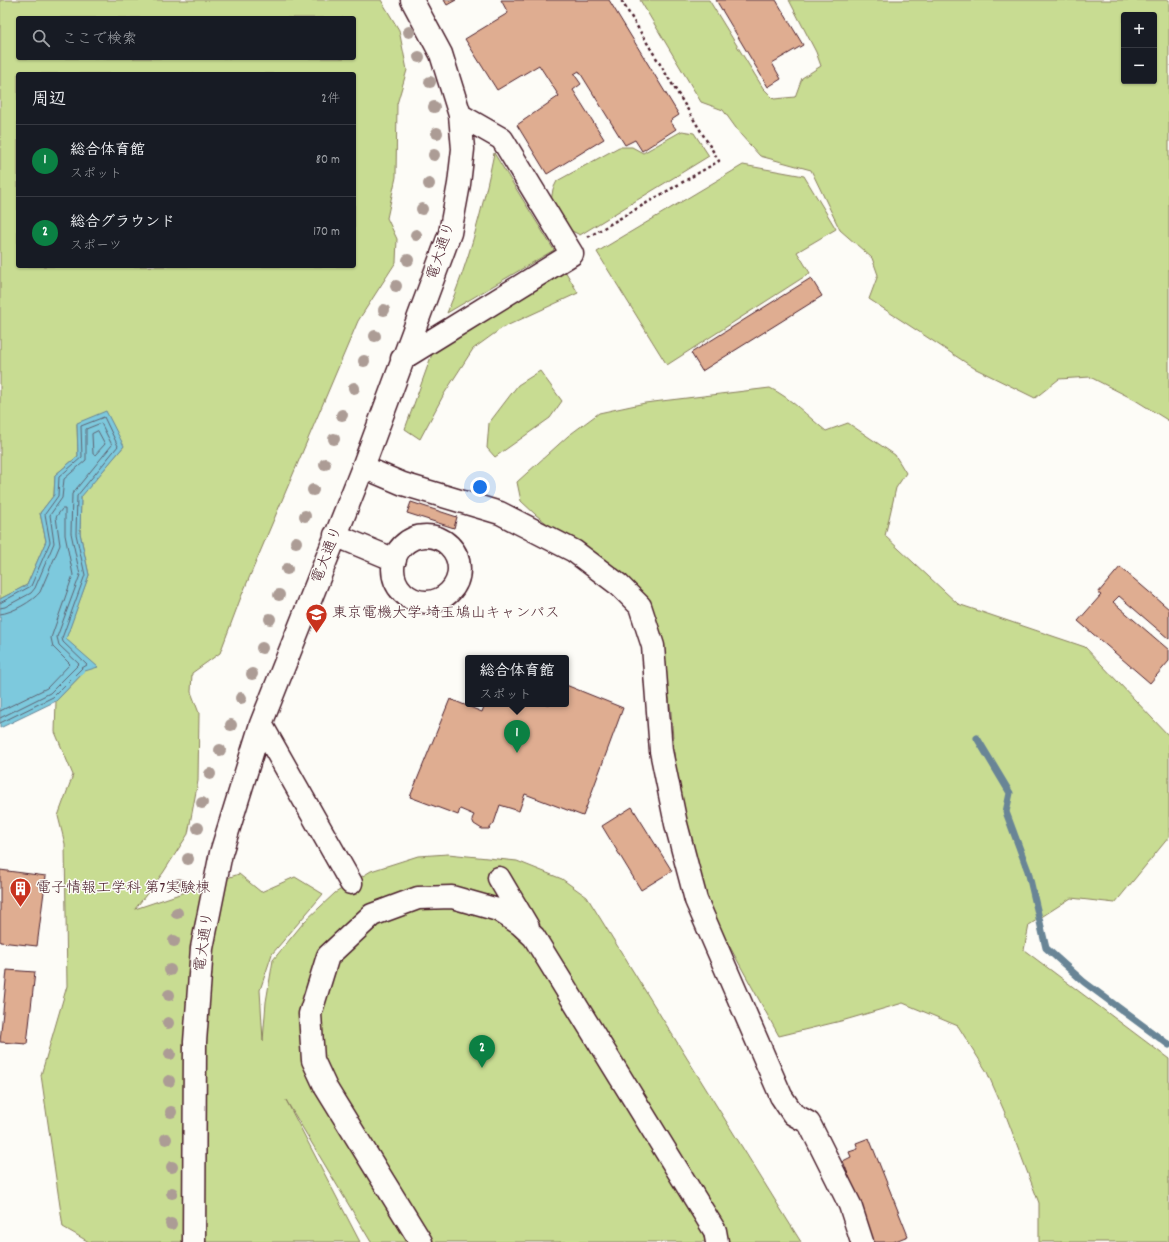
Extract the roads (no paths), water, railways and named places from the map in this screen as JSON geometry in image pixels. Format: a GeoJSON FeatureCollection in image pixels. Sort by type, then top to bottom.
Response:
{"type":"FeatureCollection","features":[{"type":"Feature","properties":{"kind":"street","name":"電大通り"},"geometry":{"type":"LineString","coordinates":[[194,1242],[195,1042],[202,948],[221,853],[261,724],[363,467],[450,233],[459,184],[463,149],[460,115],[441,54],[412,0]]}},
{"type":"Feature","properties":{"kind":"street"},"geometry":{"type":"LineString","coordinates":[[402,359],[572,254],[502,138],[460,115]]}},
{"type":"Feature","properties":{"kind":"street"},"geometry":{"type":"LineString","coordinates":[[363,467],[402,484],[500,513],[574,551],[619,585],[640,606],[653,646],[661,751],[676,824],[696,900],[781,1096],[793,1114],[810,1123],[850,1205],[862,1242]]}},
{"type":"Feature","properties":{"kind":"street"},"geometry":{"type":"LineString","coordinates":[[335,535],[395,560]]}},
{"type":"Feature","properties":{"kind":"street"},"geometry":{"type":"LineString","coordinates":[[261,724],[351,883]]}},
{"type":"Feature","properties":{"kind":"street"},"geometry":{"type":"LineString","coordinates":[[499,878],[718,1238]]}},
{"type":"Feature","properties":{"kind":"street"},"geometry":{"type":"LineString","coordinates":[[421,1242],[326,1088],[313,1060],[310,1014],[328,956],[372,915],[418,898],[452,898],[498,910],[520,924],[534,937]]}},
{"type":"Feature","properties":{"kind":"water"},"geometry":{"type":"Polygon","coordinates":[[[106,411],[124,446],[81,497],[80,533],[89,575],[66,639],[98,667],[85,671],[56,701],[0,728],[0,599],[27,585],[46,541],[40,513],[54,495],[55,475],[78,456],[77,423],[106,411]]]}},
{"type":"Feature","properties":{"kind":"waterway"},"geometry":{"type":"LineString","coordinates":[[977,738],[1010,793],[1006,812],[1028,871],[1046,948],[1084,982],[1169,1045]]}},
{"type":"Feature","properties":{"kind":"place","name":"東京電機大学 埼玉鳩山キャンパス"},"geometry":{"type":"Point","coordinates":[316,634]}},
{"type":"Feature","properties":{"kind":"place","name":"総合体育館"},"geometry":{"type":"Point","coordinates":[517,753]}},
{"type":"Feature","properties":{"kind":"place","name":"電子情報工学科 第7実験棟"},"geometry":{"type":"Point","coordinates":[21,908]}},
{"type":"Feature","properties":{"kind":"place","name":"総合グラウンド"},"geometry":{"type":"Point","coordinates":[482,1068]}}]}
